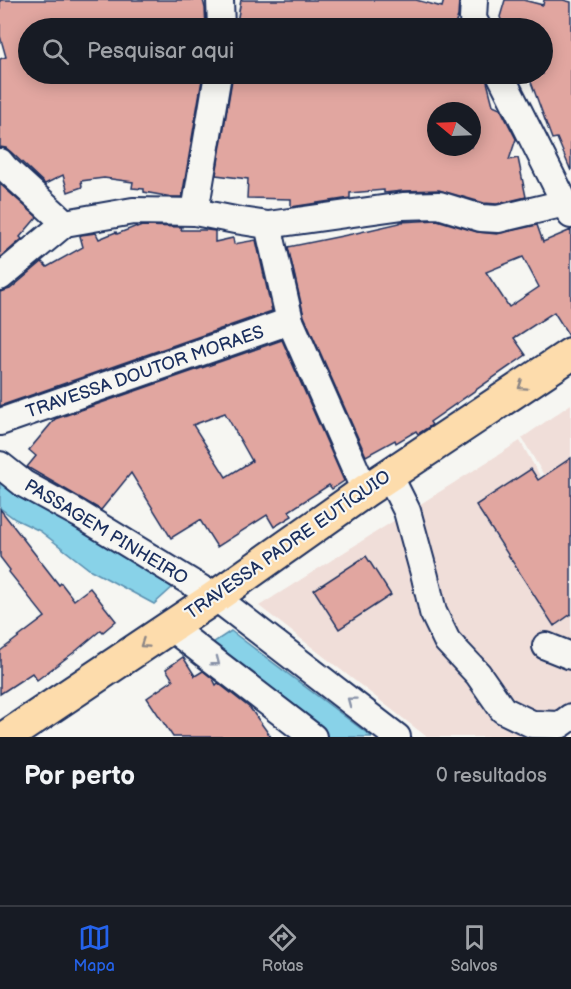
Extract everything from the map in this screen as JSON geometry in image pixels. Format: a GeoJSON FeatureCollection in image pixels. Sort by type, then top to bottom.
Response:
{"type":"FeatureCollection","features":[{"type":"Feature","properties":{"kind":"main road","name":"TRAVESSA PADRE EUTÍQUIO"},"geometry":{"type":"LineString","coordinates":[[11,735],[215,597],[377,483],[571,354]]}},
{"type":"Feature","properties":{"kind":"street"},"geometry":{"type":"LineString","coordinates":[[220,0],[221,18]]}},
{"type":"Feature","properties":{"kind":"street"},"geometry":{"type":"LineString","coordinates":[[473,18],[474,0]]}},
{"type":"Feature","properties":{"kind":"street"},"geometry":{"type":"LineString","coordinates":[[195,212],[216,84]]}},
{"type":"Feature","properties":{"kind":"street"},"geometry":{"type":"LineString","coordinates":[[0,277],[65,223],[133,211],[195,212],[268,225],[403,206],[439,205],[481,218],[498,219],[568,209],[505,84]]}},
{"type":"Feature","properties":{"kind":"street"},"geometry":{"type":"LineString","coordinates":[[0,162],[65,223]]}},
{"type":"Feature","properties":{"kind":"street"},"geometry":{"type":"LineString","coordinates":[[268,225],[290,321],[377,483],[407,511],[433,612],[447,641],[478,674],[503,710],[532,724],[560,725],[571,717]]}},
{"type":"Feature","properties":{"kind":"street","name":"TRAVESSA DOUTOR MORAES"},"geometry":{"type":"LineString","coordinates":[[0,422],[290,321]]}},
{"type":"Feature","properties":{"kind":"street","name":"PASSAGEM PINHEIRO"},"geometry":{"type":"LineString","coordinates":[[0,465],[24,484],[79,514],[215,597],[397,737]]}},
{"type":"Feature","properties":{"kind":"street"},"geometry":{"type":"LineString","coordinates":[[170,627],[313,737]]}},
{"type":"Feature","properties":{"kind":"street"},"geometry":{"type":"LineString","coordinates":[[546,646],[571,656]]}},
{"type":"Feature","properties":{"kind":"shaded area"},"geometry":{"type":"Polygon","coordinates":[[[571,404],[571,521],[522,438],[571,404]]]}},
{"type":"Feature","properties":{"kind":"shaded area"},"geometry":{"type":"Polygon","coordinates":[[[520,441],[571,530],[571,737],[427,737],[259,606],[520,441]]]}},
{"type":"Feature","properties":{"kind":"water"},"geometry":{"type":"Polygon","coordinates":[[[0,477],[175,585],[154,604],[89,569],[40,531],[15,519],[0,508],[0,477]]]}},
{"type":"Feature","properties":{"kind":"water"},"geometry":{"type":"Polygon","coordinates":[[[231,631],[372,737],[326,737],[208,646],[231,631]]]}},
{"type":"Feature","properties":{"kind":"building"},"geometry":{"type":"Polygon","coordinates":[[[0,0],[203,0],[206,18],[18,18],[18,84],[201,84],[182,197],[144,192],[144,189],[132,188],[133,182],[104,178],[81,181],[82,187],[68,192],[63,175],[45,184],[11,152],[0,147],[0,59],[6,57],[0,36],[0,0]]]}},
{"type":"Feature","properties":{"kind":"building"},"geometry":{"type":"Polygon","coordinates":[[[241,0],[416,0],[442,7],[444,0],[459,0],[457,18],[238,18],[241,0]]]}},
{"type":"Feature","properties":{"kind":"building"},"geometry":{"type":"Polygon","coordinates":[[[505,0],[523,0],[543,5],[544,0],[571,2],[571,171],[557,138],[552,139],[532,84],[553,84],[553,18],[500,17],[505,0]]]}},
{"type":"Feature","properties":{"kind":"building"},"geometry":{"type":"Polygon","coordinates":[[[231,84],[488,84],[493,105],[500,108],[516,139],[509,160],[518,158],[526,197],[497,204],[484,203],[439,190],[384,193],[384,190],[350,193],[350,198],[291,207],[291,199],[247,198],[248,179],[216,175],[231,84]]]}},
{"type":"Feature","properties":{"kind":"building"},"geometry":{"type":"Polygon","coordinates":[[[0,184],[37,217],[20,237],[22,239],[0,258],[0,184]]]}},
{"type":"Feature","properties":{"kind":"building"},"geometry":{"type":"Polygon","coordinates":[[[437,220],[477,232],[497,234],[537,225],[543,242],[571,230],[571,336],[554,312],[514,338],[526,355],[430,422],[432,425],[418,434],[416,431],[366,456],[304,316],[288,247],[400,222],[437,220]],[[523,257],[486,272],[509,307],[539,287],[523,257]]]}},
{"type":"Feature","properties":{"kind":"building"},"geometry":{"type":"Polygon","coordinates":[[[137,226],[137,228],[142,226],[182,227],[181,230],[215,231],[215,242],[233,238],[234,244],[256,240],[272,311],[0,406],[0,292],[10,289],[42,262],[47,267],[83,247],[81,235],[96,233],[99,239],[137,226]]]}},
{"type":"Feature","properties":{"kind":"building"},"geometry":{"type":"Polygon","coordinates":[[[282,340],[344,481],[332,489],[329,485],[289,511],[292,516],[274,527],[267,515],[217,547],[200,520],[171,538],[131,473],[101,510],[27,467],[36,456],[29,450],[55,419],[282,340]],[[225,413],[193,425],[226,477],[252,461],[225,413]]]}},
{"type":"Feature","properties":{"kind":"building"},"geometry":{"type":"Polygon","coordinates":[[[571,458],[571,614],[554,626],[476,505],[531,469],[538,480],[571,458]]]}},
{"type":"Feature","properties":{"kind":"building"},"geometry":{"type":"Polygon","coordinates":[[[0,509],[59,585],[61,583],[74,600],[90,588],[116,621],[37,680],[32,673],[0,694],[0,651],[45,617],[9,572],[10,570],[0,557],[0,509]]]}},
{"type":"Feature","properties":{"kind":"building"},"geometry":{"type":"Polygon","coordinates":[[[366,556],[391,595],[339,629],[314,590],[366,556]]]}},
{"type":"Feature","properties":{"kind":"building"},"geometry":{"type":"Polygon","coordinates":[[[183,657],[195,676],[203,671],[213,679],[216,685],[218,683],[250,708],[271,737],[173,737],[147,698],[173,680],[166,669],[183,657]]]}}]}
